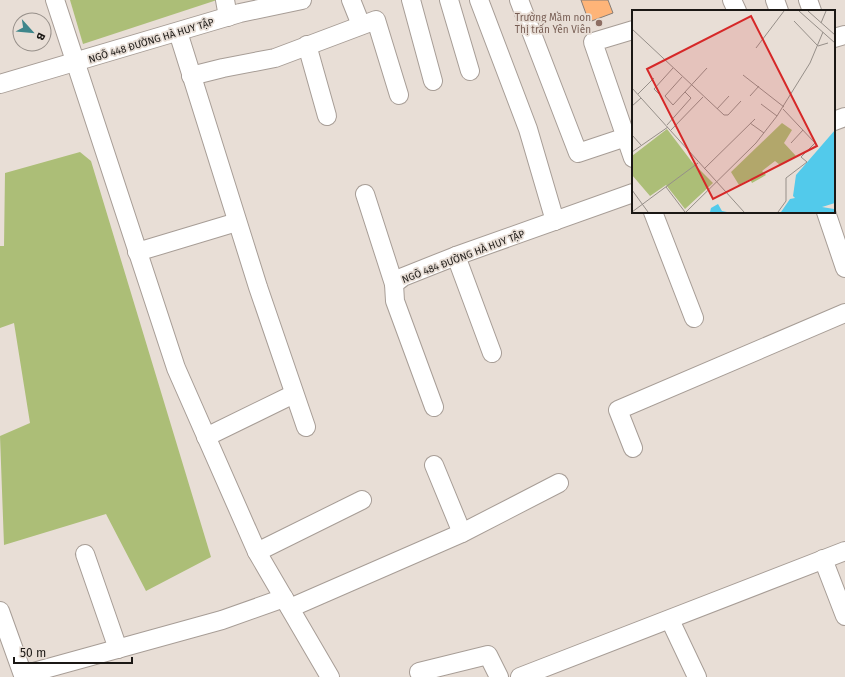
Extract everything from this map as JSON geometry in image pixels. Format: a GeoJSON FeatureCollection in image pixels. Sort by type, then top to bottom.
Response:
{"type":"FeatureCollection","features":[{"type":"Feature","properties":{"kind":"street"},"geometry":{"type":"LineString","coordinates":[[55,0],[176,368],[257,552],[330,677]]}},
{"type":"Feature","properties":{"kind":"street","name":"NGÕ 448 ĐƯỜNG HÀ HUY TẬP"},"geometry":{"type":"LineString","coordinates":[[0,84],[178,32],[226,8],[302,0]]}},
{"type":"Feature","properties":{"kind":"street"},"geometry":{"type":"LineString","coordinates":[[351,0],[360,26]]}},
{"type":"Feature","properties":{"kind":"street"},"geometry":{"type":"LineString","coordinates":[[411,0],[433,81]]}},
{"type":"Feature","properties":{"kind":"street"},"geometry":{"type":"LineString","coordinates":[[448,0],[470,71]]}},
{"type":"Feature","properties":{"kind":"street"},"geometry":{"type":"LineString","coordinates":[[479,0],[528,129],[555,221]]}},
{"type":"Feature","properties":{"kind":"street"},"geometry":{"type":"LineString","coordinates":[[519,0],[578,153],[626,137]]}},
{"type":"Feature","properties":{"kind":"street"},"geometry":{"type":"LineString","coordinates":[[732,0],[737,10]]}},
{"type":"Feature","properties":{"kind":"street"},"geometry":{"type":"LineString","coordinates":[[775,0],[779,10]]}},
{"type":"Feature","properties":{"kind":"street"},"geometry":{"type":"LineString","coordinates":[[808,0],[812,10]]}},
{"type":"Feature","properties":{"kind":"street"},"geometry":{"type":"LineString","coordinates":[[192,76],[223,68],[275,58],[376,20],[399,95]]}},
{"type":"Feature","properties":{"kind":"street"},"geometry":{"type":"LineString","coordinates":[[632,30],[593,42],[632,155]]}},
{"type":"Feature","properties":{"kind":"street"},"geometry":{"type":"LineString","coordinates":[[178,32],[238,222],[306,427]]}},
{"type":"Feature","properties":{"kind":"street"},"geometry":{"type":"LineString","coordinates":[[835,38],[845,35]]}},
{"type":"Feature","properties":{"kind":"street"},"geometry":{"type":"LineString","coordinates":[[307,46],[327,116]]}},
{"type":"Feature","properties":{"kind":"street"},"geometry":{"type":"LineString","coordinates":[[835,121],[845,117]]}},
{"type":"Feature","properties":{"kind":"street","name":"NGÕ 484 ĐƯỜNG HÀ HUY TẬP"},"geometry":{"type":"LineString","coordinates":[[434,407],[395,300],[394,284],[403,277],[456,256],[632,193]]}},
{"type":"Feature","properties":{"kind":"street"},"geometry":{"type":"LineString","coordinates":[[365,194],[394,284]]}},
{"type":"Feature","properties":{"kind":"street"},"geometry":{"type":"LineString","coordinates":[[653,213],[694,318]]}},
{"type":"Feature","properties":{"kind":"street"},"geometry":{"type":"LineString","coordinates":[[826,213],[845,268]]}},
{"type":"Feature","properties":{"kind":"street"},"geometry":{"type":"LineString","coordinates":[[137,252],[238,222]]}},
{"type":"Feature","properties":{"kind":"street"},"geometry":{"type":"LineString","coordinates":[[456,256],[492,353]]}},
{"type":"Feature","properties":{"kind":"street"},"geometry":{"type":"LineString","coordinates":[[633,448],[618,410],[845,312]]}},
{"type":"Feature","properties":{"kind":"street"},"geometry":{"type":"LineString","coordinates":[[206,437],[294,394]]}},
{"type":"Feature","properties":{"kind":"street"},"geometry":{"type":"LineString","coordinates":[[434,465],[462,533]]}},
{"type":"Feature","properties":{"kind":"street"},"geometry":{"type":"LineString","coordinates":[[0,610],[23,675],[287,603],[462,533],[559,483]]}},
{"type":"Feature","properties":{"kind":"street"},"geometry":{"type":"LineString","coordinates":[[257,552],[362,500]]}},
{"type":"Feature","properties":{"kind":"street"},"geometry":{"type":"LineString","coordinates":[[520,677],[845,551]]}},
{"type":"Feature","properties":{"kind":"street"},"geometry":{"type":"LineString","coordinates":[[85,554],[118,649]]}},
{"type":"Feature","properties":{"kind":"street"},"geometry":{"type":"LineString","coordinates":[[823,559],[845,616]]}},
{"type":"Feature","properties":{"kind":"street"},"geometry":{"type":"LineString","coordinates":[[670,620],[697,677]]}},
{"type":"Feature","properties":{"kind":"street"},"geometry":{"type":"LineString","coordinates":[[419,672],[488,655],[499,677]]}},
{"type":"Feature","properties":{"kind":"green space"},"geometry":{"type":"Polygon","coordinates":[[[70,0],[217,0],[83,44],[70,0]]]}},
{"type":"Feature","properties":{"kind":"green space"},"geometry":{"type":"Polygon","coordinates":[[[80,152],[91,161],[211,557],[146,591],[106,514],[4,545],[0,436],[30,423],[14,323],[0,328],[0,246],[4,246],[5,173],[80,152]]]}},
{"type":"Feature","properties":{"kind":"building"},"geometry":{"type":"Polygon","coordinates":[[[581,0],[608,0],[613,13],[589,22],[581,0]]]}},
{"type":"Feature","properties":{"kind":"place","name":"Trường Mầm non Thị trấn Yên Viên"},"geometry":{"type":"Point","coordinates":[599,23]}}]}
